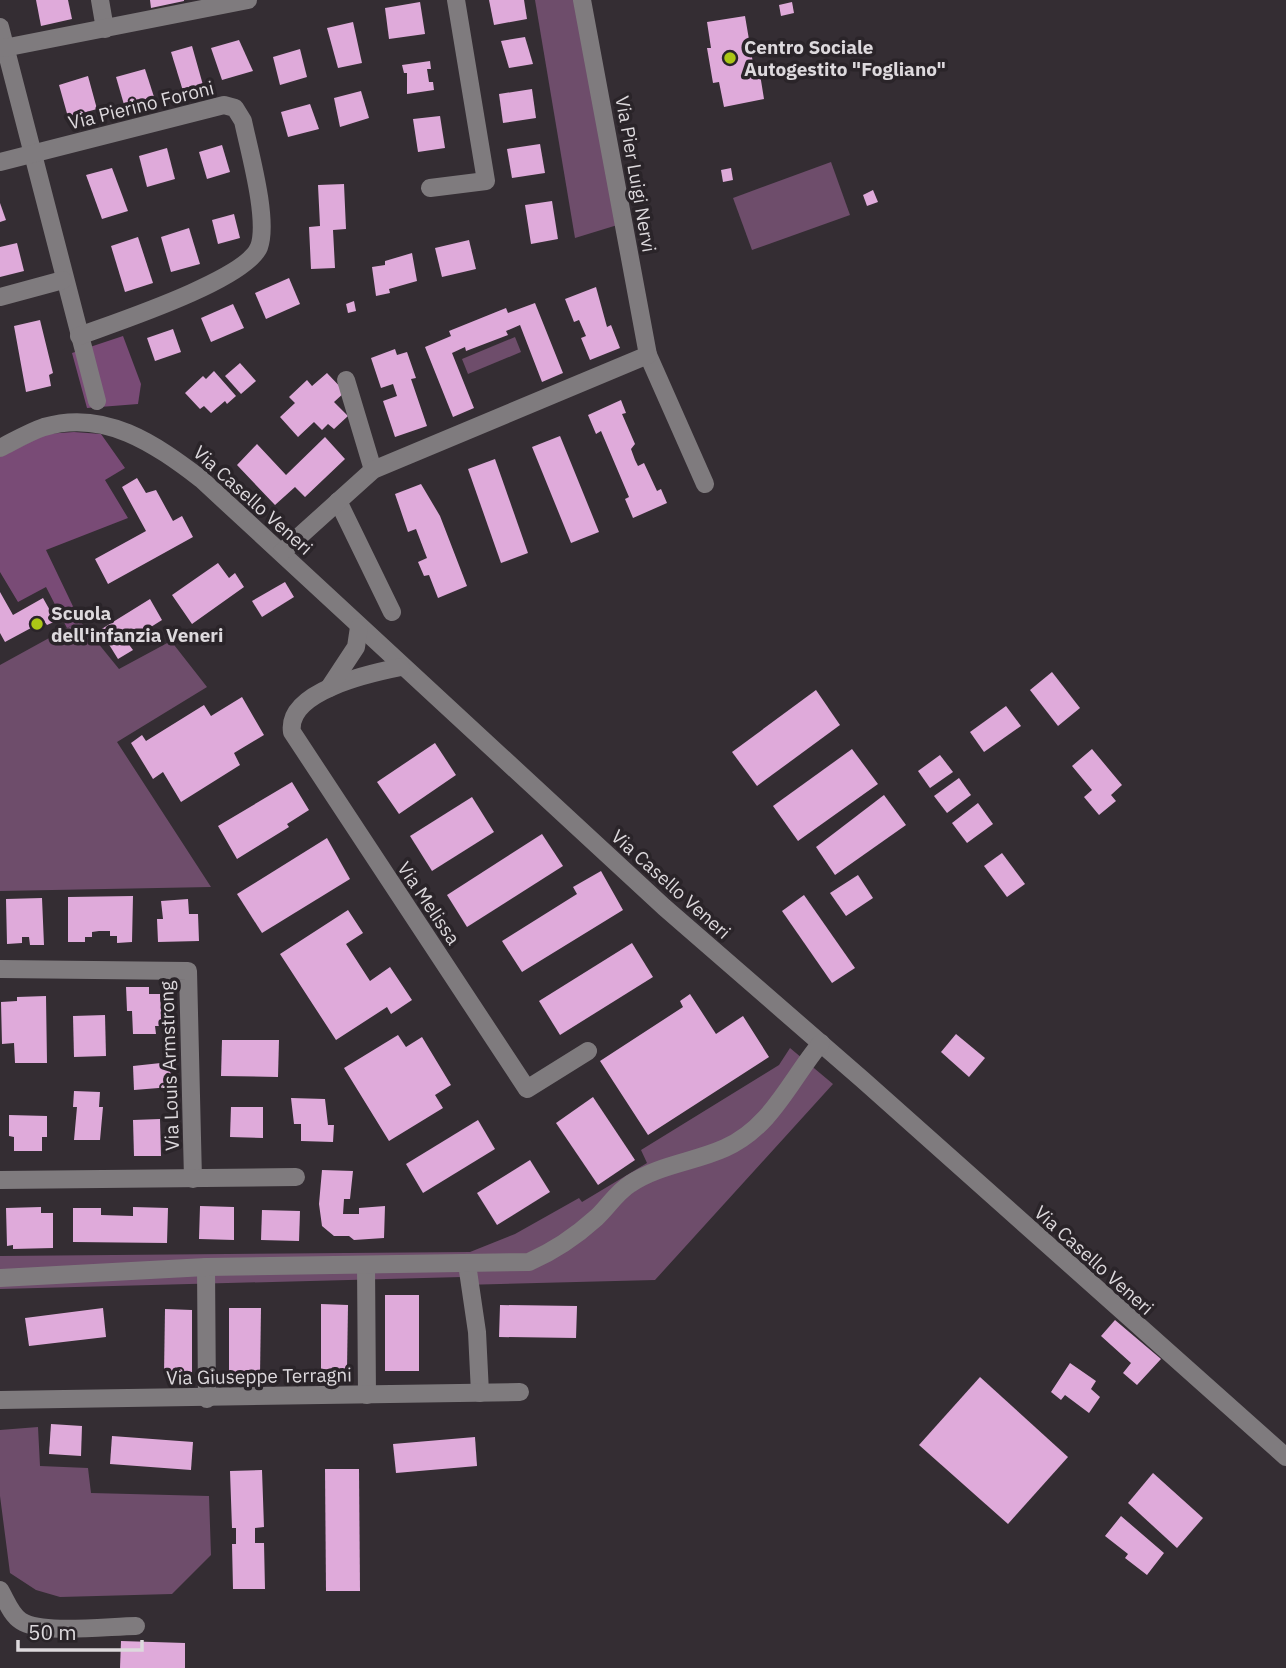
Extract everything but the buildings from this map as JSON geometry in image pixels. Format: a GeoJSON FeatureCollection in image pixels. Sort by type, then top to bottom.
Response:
{"type":"FeatureCollection","features":[{"type":"Feature","properties":{"kind":"street"},"geometry":{"type":"LineString","coordinates":[[100,0],[104,29]]}},
{"type":"Feature","properties":{"kind":"street"},"geometry":{"type":"LineString","coordinates":[[4,48],[248,0]]}},
{"type":"Feature","properties":{"kind":"street"},"geometry":{"type":"LineString","coordinates":[[430,188],[486,181],[456,0]]}},
{"type":"Feature","properties":{"kind":"street","name":"Via Pier Luigi Nervi"},"geometry":{"type":"LineString","coordinates":[[582,0],[648,355],[705,484]]}},
{"type":"Feature","properties":{"kind":"street"},"geometry":{"type":"LineString","coordinates":[[0,27],[63,280],[97,401]]}},
{"type":"Feature","properties":{"kind":"street","name":"Via Pierino Foroni"},"geometry":{"type":"LineString","coordinates":[[0,162],[224,105],[235,108],[243,121],[261,213],[258,247],[249,260],[231,273],[181,298],[79,336]]}},
{"type":"Feature","properties":{"kind":"street"},"geometry":{"type":"LineString","coordinates":[[0,297],[63,280]]}},
{"type":"Feature","properties":{"kind":"street"},"geometry":{"type":"LineString","coordinates":[[282,552],[373,470],[648,355]]}},
{"type":"Feature","properties":{"kind":"street"},"geometry":{"type":"LineString","coordinates":[[346,380],[373,470]]}},
{"type":"Feature","properties":{"kind":"street","name":"Via Casello Veneri"},"geometry":{"type":"LineString","coordinates":[[0,448],[44,427],[75,422],[118,428],[160,448],[227,501],[401,667],[663,907],[821,1043],[1286,1457]]}},
{"type":"Feature","properties":{"kind":"street"},"geometry":{"type":"LineString","coordinates":[[338,501],[393,612]]}},
{"type":"Feature","properties":{"kind":"street","name":"Via Melissa"},"geometry":{"type":"LineString","coordinates":[[329,688],[356,647],[359,626]]}},
{"type":"Feature","properties":{"kind":"street","name":"Via Melissa"},"geometry":{"type":"LineString","coordinates":[[401,667],[371,673],[329,688],[295,711],[290,722],[292,732],[527,1089],[589,1051]]}},
{"type":"Feature","properties":{"kind":"street","name":"Via Louis Armstrong"},"geometry":{"type":"LineString","coordinates":[[0,969],[188,971],[193,1179]]}},
{"type":"Feature","properties":{"kind":"street"},"geometry":{"type":"LineString","coordinates":[[0,1278],[206,1267],[529,1262],[556,1250],[598,1216],[631,1183],[664,1168],[727,1148],[773,1112],[800,1068],[821,1043]]}},
{"type":"Feature","properties":{"kind":"street","name":"Via Louis Armstrong"},"geometry":{"type":"LineString","coordinates":[[0,1180],[296,1177]]}},
{"type":"Feature","properties":{"kind":"street"},"geometry":{"type":"LineString","coordinates":[[467,1264],[477,1332],[480,1393]]}},
{"type":"Feature","properties":{"kind":"street"},"geometry":{"type":"LineString","coordinates":[[366,1265],[367,1395]]}},
{"type":"Feature","properties":{"kind":"street"},"geometry":{"type":"LineString","coordinates":[[206,1267],[207,1399]]}},
{"type":"Feature","properties":{"kind":"street","name":"Via Giuseppe Terragni"},"geometry":{"type":"LineString","coordinates":[[0,1400],[207,1399],[520,1392]]}},
{"type":"Feature","properties":{"kind":"street"},"geometry":{"type":"LineString","coordinates":[[0,1590],[14,1614],[29,1624],[53,1627],[136,1626]]}},
{"type":"Feature","properties":{"kind":"shaded area"},"geometry":{"type":"Polygon","coordinates":[[[535,0],[582,0],[624,223],[575,238],[535,0]]]}},
{"type":"Feature","properties":{"kind":"shaded area"},"geometry":{"type":"Polygon","coordinates":[[[831,162],[850,215],[752,250],[733,198],[831,162]]]}},
{"type":"Feature","properties":{"kind":"shaded area"},"geometry":{"type":"Polygon","coordinates":[[[123,336],[141,384],[138,404],[87,408],[72,353],[123,336]]]}},
{"type":"Feature","properties":{"kind":"shaded area"},"geometry":{"type":"Polygon","coordinates":[[[515,337],[521,352],[468,374],[462,359],[515,337]]]}},
{"type":"Feature","properties":{"kind":"shaded area"},"geometry":{"type":"Polygon","coordinates":[[[46,434],[101,434],[125,468],[105,480],[128,518],[46,550],[80,621],[67,628],[46,587],[18,602],[0,572],[0,457],[46,434]]]}},
{"type":"Feature","properties":{"kind":"shaded area"},"geometry":{"type":"Polygon","coordinates":[[[80,621],[119,669],[171,641],[207,687],[117,742],[211,887],[0,891],[0,665],[80,621]]]}},
{"type":"Feature","properties":{"kind":"shaded area"},"geometry":{"type":"Polygon","coordinates":[[[790,1048],[833,1084],[655,1280],[462,1285],[462,1277],[0,1289],[0,1256],[470,1252],[515,1234],[579,1198],[582,1202],[647,1163],[641,1150],[779,1065],[790,1048]]]}},
{"type":"Feature","properties":{"kind":"shaded area"},"geometry":{"type":"Polygon","coordinates":[[[38,1427],[40,1466],[88,1468],[91,1493],[209,1496],[211,1555],[172,1594],[60,1597],[36,1590],[10,1573],[0,1496],[0,1430],[38,1427]]]}},
{"type":"Feature","properties":{"kind":"place","name":"Centro Sociale Autogestito \"Fogliano\""},"geometry":{"type":"Point","coordinates":[730,58]}},
{"type":"Feature","properties":{"kind":"place","name":"Scuola dell'infanzia Veneri"},"geometry":{"type":"Point","coordinates":[37,624]}}]}
